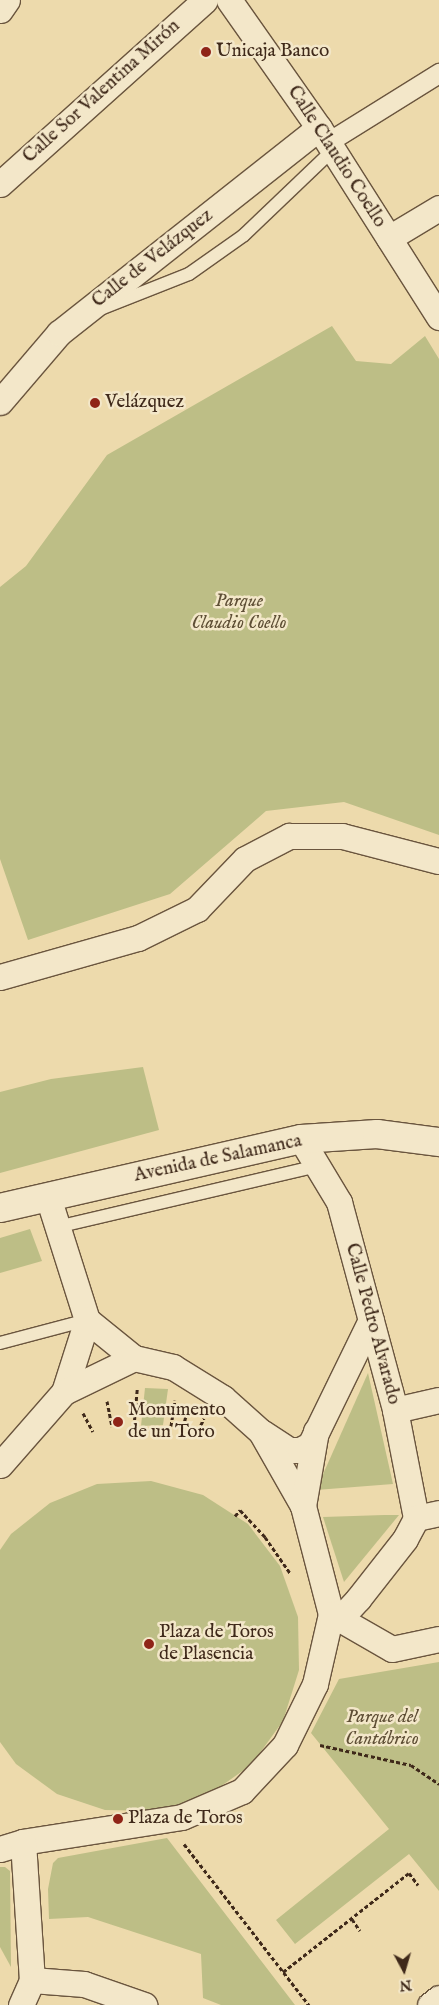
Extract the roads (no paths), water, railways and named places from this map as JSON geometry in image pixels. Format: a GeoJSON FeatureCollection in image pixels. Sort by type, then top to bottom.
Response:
{"type":"FeatureCollection","features":[{"type":"Feature","properties":{"kind":"main road","name":"Avenida de Salamanca"},"geometry":{"type":"LineString","coordinates":[[0,1194],[149,1156],[271,1131],[343,1121],[425,1122],[439,1125]]}},
{"type":"Feature","properties":{"kind":"main road","name":"Avenida de Salamanca"},"geometry":{"type":"LineString","coordinates":[[0,1208],[301,1139],[377,1134],[439,1142]]}},
{"type":"Feature","properties":{"kind":"street"},"geometry":{"type":"LineString","coordinates":[[0,10],[7,0]]}},
{"type":"Feature","properties":{"kind":"street","name":"Calle Sor Valentina Mirón"},"geometry":{"type":"LineString","coordinates":[[0,184],[205,0]]}},
{"type":"Feature","properties":{"kind":"street","name":"Calle Claudio Coello"},"geometry":{"type":"LineString","coordinates":[[229,0],[327,140],[439,316]]}},
{"type":"Feature","properties":{"kind":"street"},"geometry":{"type":"LineString","coordinates":[[327,140],[439,73]]}},
{"type":"Feature","properties":{"kind":"street","name":"Calle de Velázquez"},"geometry":{"type":"LineString","coordinates":[[0,402],[59,333],[327,140]]}},
{"type":"Feature","properties":{"kind":"street"},"geometry":{"type":"LineString","coordinates":[[390,238],[439,208]]}},
{"type":"Feature","properties":{"kind":"street"},"geometry":{"type":"LineString","coordinates":[[0,977],[138,938],[197,909],[245,859],[289,836],[342,836],[439,861]]}},
{"type":"Feature","properties":{"kind":"street","name":"Calle Pedro Alvarado"},"geometry":{"type":"LineString","coordinates":[[301,1139],[339,1202],[395,1410],[427,1515]]}},
{"type":"Feature","properties":{"kind":"street"},"geometry":{"type":"LineString","coordinates":[[48,1197],[87,1320],[134,1358],[173,1367],[223,1398],[261,1432],[289,1450],[300,1450],[310,1445],[371,1320]]}},
{"type":"Feature","properties":{"kind":"street"},"geometry":{"type":"LineString","coordinates":[[64,1392],[87,1320]]}},
{"type":"Feature","properties":{"kind":"street"},"geometry":{"type":"LineString","coordinates":[[0,1465],[64,1392],[134,1358]]}},
{"type":"Feature","properties":{"kind":"street"},"geometry":{"type":"LineString","coordinates":[[395,1410],[439,1400]]}},
{"type":"Feature","properties":{"kind":"street"},"geometry":{"type":"LineString","coordinates":[[303,1506],[316,1431]]}},
{"type":"Feature","properties":{"kind":"street"},"geometry":{"type":"LineString","coordinates":[[21,2005],[32,1980],[11,1845],[182,1816],[242,1791],[285,1745],[315,1684],[331,1614],[303,1506],[261,1432]]}},
{"type":"Feature","properties":{"kind":"street"},"geometry":{"type":"LineString","coordinates":[[331,1614],[346,1612],[405,1539],[427,1515]]}},
{"type":"Feature","properties":{"kind":"street"},"geometry":{"type":"LineString","coordinates":[[331,1614],[392,1649],[439,1638]]}},
{"type":"Feature","properties":{"kind":"street"},"geometry":{"type":"LineString","coordinates":[[32,1980],[84,1984],[144,2005]]}},
{"type":"Feature","properties":{"kind":"street"},"geometry":{"type":"LineString","coordinates":[[430,2005],[439,1998]]}},
{"type":"Feature","properties":{"kind":"lane"},"geometry":{"type":"LineString","coordinates":[[79,317],[189,274],[244,235],[327,140]]}},
{"type":"Feature","properties":{"kind":"lane"},"geometry":{"type":"LineString","coordinates":[[57,1227],[318,1166]]}},
{"type":"Feature","properties":{"kind":"lane"},"geometry":{"type":"LineString","coordinates":[[0,1343],[87,1320]]}},
{"type":"Feature","properties":{"kind":"place","name":"Unicaja Banco"},"geometry":{"type":"Point","coordinates":[206,52]}},
{"type":"Feature","properties":{"kind":"place","name":"Velázquez"},"geometry":{"type":"Point","coordinates":[95,403]}},
{"type":"Feature","properties":{"kind":"place","name":"Monumento de un Toro"},"geometry":{"type":"Point","coordinates":[118,1422]}},
{"type":"Feature","properties":{"kind":"place","name":"Plaza de Toros de Plasencia"},"geometry":{"type":"Point","coordinates":[149,1644]}},
{"type":"Feature","properties":{"kind":"place","name":"Plaza de Toros"},"geometry":{"type":"Point","coordinates":[118,1819]}},
{"type":"Feature","properties":{"kind":"park label","name":"Parque Claudio Coello"},"geometry":{"type":"Point","coordinates":[239,613]}},
{"type":"Feature","properties":{"kind":"park label","name":"Parque del Cantábrico"},"geometry":{"type":"Point","coordinates":[382,1729]}}]}
